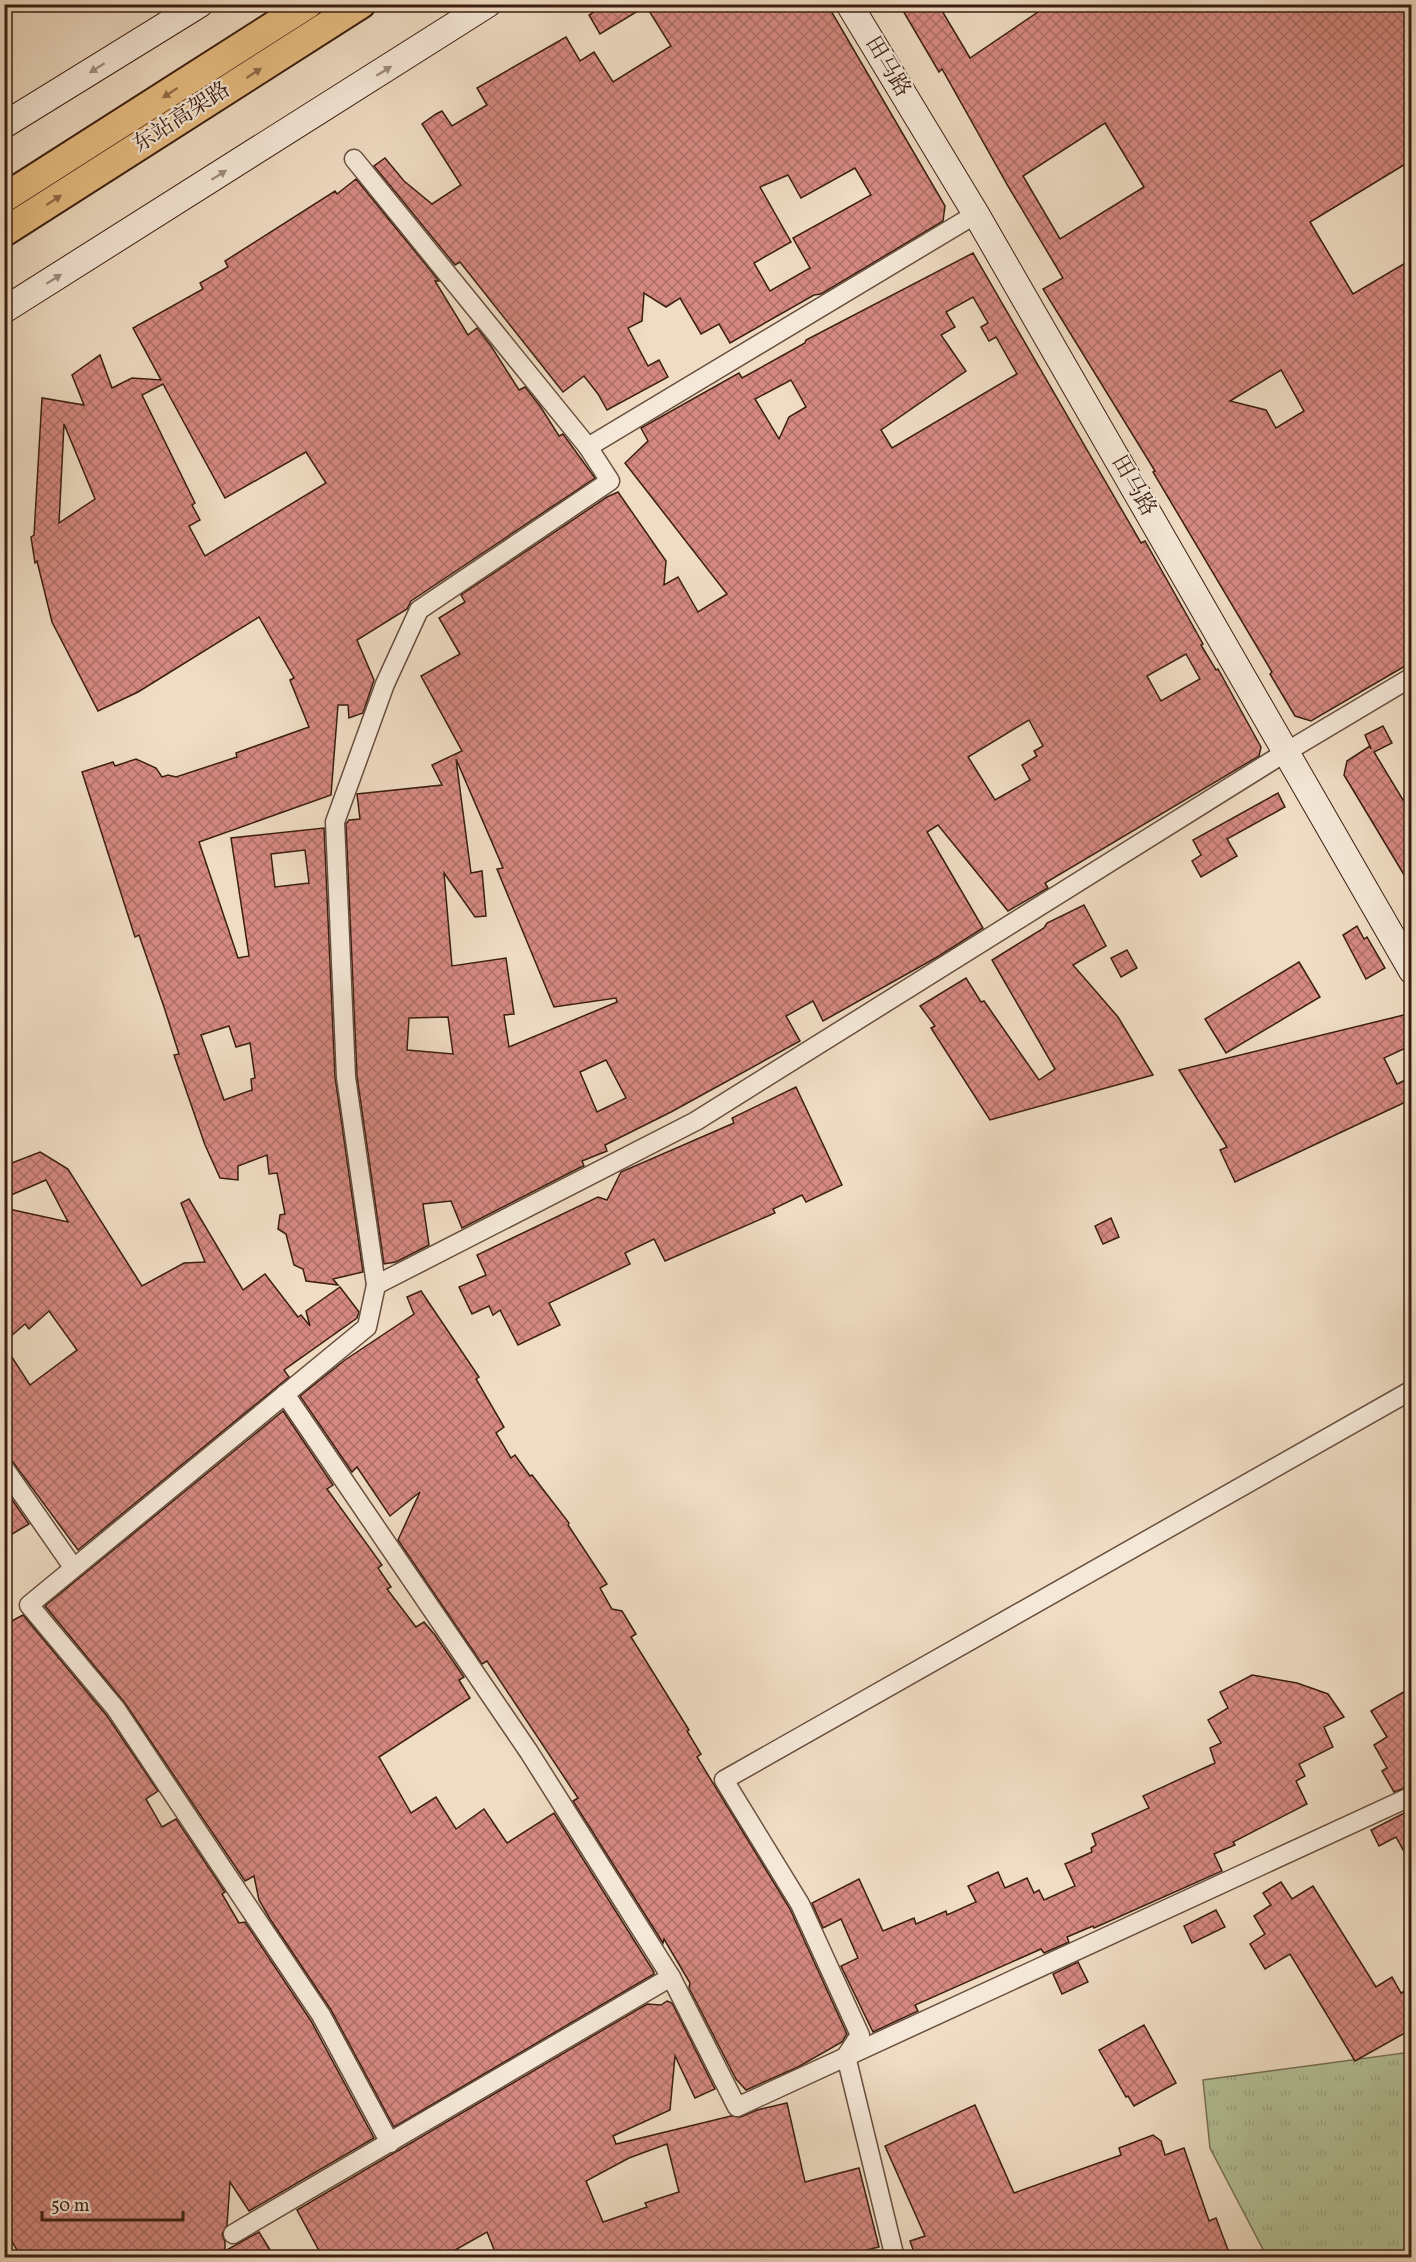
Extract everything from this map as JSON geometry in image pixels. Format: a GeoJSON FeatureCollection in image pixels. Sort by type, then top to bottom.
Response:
{"type":"FeatureCollection","features":[{"type":"Feature","properties":{"kind":"main road","name":"东站高架路"},"geometry":{"type":"LineString","coordinates":[[4,198],[308,4]]}},
{"type":"Feature","properties":{"kind":"main road","name":"东站高架路"},"geometry":{"type":"LineString","coordinates":[[4,232],[361,4]]}},
{"type":"Feature","properties":{"kind":"street"},"geometry":{"type":"LineString","coordinates":[[4,125],[200,4]]}},
{"type":"Feature","properties":{"kind":"street"},"geometry":{"type":"LineString","coordinates":[[4,310],[488,4]]}},
{"type":"Feature","properties":{"kind":"street","name":"田马路"},"geometry":{"type":"LineString","coordinates":[[849,4],[976,214],[1412,971]]}},
{"type":"Feature","properties":{"kind":"street"},"geometry":{"type":"LineString","coordinates":[[354,159],[588,447],[610,481],[419,610],[385,684],[335,822],[346,1077],[376,1285],[368,1327],[28,1605],[116,1709],[321,2015],[390,2144]]}},
{"type":"Feature","properties":{"kind":"street"},"geometry":{"type":"LineString","coordinates":[[588,447],[976,214]]}},
{"type":"Feature","properties":{"kind":"street"},"geometry":{"type":"LineString","coordinates":[[376,1285],[696,1121],[1286,752],[1412,677]]}},
{"type":"Feature","properties":{"kind":"street"},"geometry":{"type":"LineString","coordinates":[[895,2258],[846,2056],[860,2035],[800,1904],[723,1780],[1412,1390]]}},
{"type":"Feature","properties":{"kind":"street"},"geometry":{"type":"LineString","coordinates":[[285,1394],[529,1752],[671,1977],[737,2107],[1412,1796]]}},
{"type":"Feature","properties":{"kind":"street"},"geometry":{"type":"LineString","coordinates":[[4,1468],[73,1567]]}},
{"type":"Feature","properties":{"kind":"street"},"geometry":{"type":"LineString","coordinates":[[233,2234],[390,2144],[671,1977]]}},
{"type":"Feature","properties":{"kind":"green space"},"geometry":{"type":"Polygon","coordinates":[[[1411,2052],[1411,2257],[1267,2257],[1210,2148],[1203,2080],[1411,2052]]]}},
{"type":"Feature","properties":{"kind":"building"},"geometry":{"type":"Polygon","coordinates":[[[607,4],[827,4],[945,206],[943,221],[821,294],[814,295],[730,343],[719,324],[701,334],[680,298],[666,307],[644,293],[642,321],[628,328],[648,366],[659,360],[668,377],[607,410],[584,376],[563,392],[460,262],[455,265],[374,166],[385,158],[404,181],[432,204],[461,185],[422,124],[436,114],[442,111],[452,126],[487,105],[477,88],[566,37],[580,61],[594,52],[613,82],[671,46],[646,6],[600,34],[589,15],[607,4]],[[855,168],[801,198],[788,175],[760,187],[791,242],[754,263],[770,291],[810,268],[793,238],[871,195],[855,168]]]}},
{"type":"Feature","properties":{"kind":"building"},"geometry":{"type":"Polygon","coordinates":[[[899,4],[938,4],[970,58],[1050,4],[1412,4],[1412,160],[1310,222],[1353,294],[1412,259],[1412,662],[1311,721],[1295,716],[1270,674],[1272,672],[1153,472],[1155,471],[1043,289],[1063,278],[942,69],[939,72],[899,4]],[[1105,123],[1023,176],[1060,239],[1144,187],[1105,123]],[[1281,370],[1230,401],[1266,410],[1276,428],[1304,411],[1281,370]]]}},
{"type":"Feature","properties":{"kind":"building"},"geometry":{"type":"Polygon","coordinates":[[[356,179],[439,281],[435,281],[468,335],[477,328],[519,390],[525,387],[559,436],[563,434],[595,478],[411,601],[407,609],[357,640],[374,680],[363,713],[349,718],[348,705],[338,705],[331,795],[199,842],[238,958],[249,956],[231,838],[324,828],[335,1077],[363,1272],[333,1279],[338,1285],[306,1281],[303,1269],[294,1265],[286,1234],[278,1229],[280,1215],[285,1214],[277,1173],[269,1174],[267,1155],[238,1166],[238,1180],[220,1178],[205,1145],[174,1055],[179,1054],[164,1007],[139,935],[135,937],[82,772],[113,762],[115,766],[136,759],[156,768],[162,777],[168,775],[176,777],[237,757],[236,753],[309,727],[290,680],[294,678],[259,617],[138,692],[98,711],[52,622],[37,561],[35,563],[31,537],[34,535],[42,398],[84,405],[72,375],[100,355],[112,388],[132,378],[161,380],[133,328],[203,289],[200,283],[228,267],[225,261],[335,191],[337,194],[356,179]],[[163,384],[142,395],[195,503],[192,505],[200,520],[189,526],[205,556],[326,483],[306,452],[225,498],[163,384]],[[64,424],[59,523],[95,499],[64,424]],[[305,850],[271,854],[275,887],[309,883],[305,850]],[[229,1026],[201,1035],[224,1100],[252,1090],[251,1079],[255,1078],[250,1043],[236,1047],[229,1026]]]}},
{"type":"Feature","properties":{"kind":"building"},"geometry":{"type":"Polygon","coordinates":[[[973,253],[1141,543],[1145,541],[1203,644],[1201,645],[1216,670],[1218,669],[1261,747],[1259,756],[1045,883],[1048,888],[1008,911],[938,825],[927,832],[983,928],[939,956],[823,1021],[813,1001],[786,1016],[800,1041],[671,1112],[605,1145],[607,1151],[582,1161],[584,1166],[462,1228],[451,1201],[423,1204],[429,1245],[396,1262],[384,1264],[357,1076],[346,824],[349,820],[360,819],[357,794],[442,785],[432,765],[462,751],[421,676],[460,654],[439,618],[465,602],[461,595],[607,497],[618,492],[666,561],[664,585],[678,577],[698,612],[727,594],[625,463],[648,441],[641,428],[739,373],[742,378],[805,343],[806,340],[973,253]],[[973,297],[946,312],[955,327],[941,335],[966,371],[881,430],[892,448],[1017,374],[996,337],[989,341],[981,327],[988,323],[973,297]],[[791,380],[755,399],[779,439],[789,417],[806,407],[791,380]],[[1186,654],[1147,676],[1161,701],[1200,679],[1186,654]],[[1029,720],[968,757],[995,800],[1030,780],[1022,765],[1037,756],[1034,751],[1043,746],[1029,720]],[[456,759],[471,873],[482,871],[486,916],[475,917],[444,873],[452,966],[506,958],[514,1014],[504,1015],[509,1047],[617,1002],[616,998],[554,1007],[497,869],[503,868],[456,759]],[[448,1017],[409,1018],[407,1050],[453,1054],[448,1017]],[[606,1060],[580,1072],[597,1112],[626,1098],[606,1060]]]}},
{"type":"Feature","properties":{"kind":"building"},"geometry":{"type":"Polygon","coordinates":[[[1383,726],[1392,743],[1374,752],[1403,800],[1412,795],[1412,888],[1344,775],[1347,761],[1370,746],[1365,735],[1383,726]]]}},
{"type":"Feature","properties":{"kind":"building"},"geometry":{"type":"Polygon","coordinates":[[[1278,793],[1285,807],[1227,839],[1237,856],[1201,877],[1192,861],[1201,855],[1193,840],[1278,793]]]}},
{"type":"Feature","properties":{"kind":"building"},"geometry":{"type":"Polygon","coordinates":[[[1084,905],[1106,946],[1073,965],[1118,1017],[1153,1075],[990,1120],[931,1028],[935,1026],[920,1006],[966,978],[1039,1080],[1055,1069],[992,960],[1044,928],[1047,923],[1084,905]]]}},
{"type":"Feature","properties":{"kind":"building"},"geometry":{"type":"Polygon","coordinates":[[[1357,926],[1364,939],[1367,937],[1385,968],[1366,979],[1343,935],[1357,926]]]}},
{"type":"Feature","properties":{"kind":"building"},"geometry":{"type":"Polygon","coordinates":[[[1127,950],[1137,968],[1121,977],[1111,958],[1127,950]]]}},
{"type":"Feature","properties":{"kind":"building"},"geometry":{"type":"Polygon","coordinates":[[[1299,962],[1320,997],[1226,1053],[1205,1019],[1299,962]]]}},
{"type":"Feature","properties":{"kind":"building"},"geometry":{"type":"Polygon","coordinates":[[[1412,1013],[1412,1045],[1384,1058],[1397,1084],[1412,1077],[1412,1099],[1235,1182],[1220,1150],[1227,1147],[1179,1070],[1412,1013]]]}},
{"type":"Feature","properties":{"kind":"building"},"geometry":{"type":"Polygon","coordinates":[[[796,1087],[842,1185],[806,1202],[802,1195],[773,1209],[775,1213],[665,1261],[654,1239],[625,1253],[630,1264],[549,1303],[560,1325],[518,1345],[500,1310],[493,1315],[489,1306],[472,1314],[459,1287],[486,1275],[477,1255],[598,1197],[607,1200],[621,1172],[734,1123],[732,1118],[796,1087]]]}},
{"type":"Feature","properties":{"kind":"building"},"geometry":{"type":"Polygon","coordinates":[[[40,1152],[68,1169],[142,1286],[184,1263],[205,1262],[181,1203],[189,1199],[243,1290],[265,1274],[298,1317],[301,1315],[310,1326],[306,1311],[340,1287],[359,1312],[357,1318],[284,1370],[289,1377],[78,1550],[13,1462],[4,1457],[4,1345],[30,1385],[77,1350],[49,1311],[29,1329],[25,1324],[4,1342],[4,1208],[68,1222],[46,1180],[4,1198],[4,1166],[40,1152]]]}},
{"type":"Feature","properties":{"kind":"building"},"geometry":{"type":"Polygon","coordinates":[[[1111,1218],[1119,1237],[1103,1244],[1095,1226],[1111,1218]]]}},
{"type":"Feature","properties":{"kind":"building"},"geometry":{"type":"Polygon","coordinates":[[[421,1291],[479,1377],[476,1379],[504,1427],[496,1433],[511,1458],[515,1455],[569,1523],[568,1525],[607,1584],[600,1588],[612,1609],[622,1611],[636,1634],[631,1637],[689,1730],[687,1731],[701,1754],[697,1757],[790,1909],[847,2034],[842,2042],[798,2067],[746,2090],[736,2079],[689,1988],[690,1983],[664,1939],[663,1943],[573,1801],[578,1798],[487,1661],[482,1664],[398,1540],[420,1492],[390,1516],[357,1467],[352,1472],[300,1396],[345,1360],[414,1314],[407,1297],[421,1291]]]}},
{"type":"Feature","properties":{"kind":"building"},"geometry":{"type":"Polygon","coordinates":[[[283,1411],[333,1485],[327,1489],[382,1565],[378,1568],[391,1587],[387,1589],[416,1627],[424,1622],[464,1677],[459,1680],[470,1698],[379,1757],[411,1813],[436,1797],[456,1829],[484,1809],[507,1843],[554,1813],[654,1972],[394,2127],[331,2010],[259,1900],[254,1876],[245,1881],[125,1703],[45,1606],[283,1411]]]}},
{"type":"Feature","properties":{"kind":"building"},"geometry":{"type":"Polygon","coordinates":[[[4,1488],[29,1524],[4,1539],[4,1488]]]}},
{"type":"Feature","properties":{"kind":"building"},"geometry":{"type":"Polygon","coordinates":[[[23,1615],[107,1716],[158,1791],[146,1799],[162,1827],[176,1819],[225,1892],[222,1894],[239,1923],[245,1922],[311,2021],[374,2138],[249,2211],[230,2182],[227,2225],[222,2234],[225,2251],[259,2232],[275,2258],[22,2258],[4,2229],[4,1625],[23,1615]]]}},
{"type":"Feature","properties":{"kind":"building"},"geometry":{"type":"Polygon","coordinates":[[[1252,1675],[1297,1683],[1328,1694],[1344,1717],[1324,1727],[1333,1747],[1299,1764],[1305,1776],[1296,1781],[1307,1804],[1233,1842],[1235,1845],[1214,1854],[1222,1871],[1094,1928],[1093,1926],[1067,1937],[1069,1942],[1044,1953],[1041,1949],[915,2005],[918,2011],[873,2032],[841,1966],[858,1958],[841,1919],[823,1928],[812,1903],[859,1879],[883,1931],[914,1918],[916,1924],[946,1911],[947,1915],[976,1902],[968,1886],[998,1872],[1005,1888],[1027,1878],[1034,1893],[1039,1890],[1044,1900],[1075,1886],[1065,1864],[1092,1852],[1091,1848],[1096,1845],[1092,1834],[1149,1808],[1143,1796],[1215,1763],[1210,1748],[1221,1743],[1208,1720],[1228,1708],[1220,1692],[1252,1675]]]}},
{"type":"Feature","properties":{"kind":"building"},"geometry":{"type":"Polygon","coordinates":[[[1412,1687],[1412,1785],[1394,1792],[1382,1771],[1387,1768],[1374,1745],[1387,1737],[1371,1711],[1412,1687]]]}},
{"type":"Feature","properties":{"kind":"building"},"geometry":{"type":"Polygon","coordinates":[[[1412,1809],[1412,1866],[1396,1837],[1379,1846],[1371,1830],[1412,1809]]]}},
{"type":"Feature","properties":{"kind":"building"},"geometry":{"type":"Polygon","coordinates":[[[1281,1882],[1292,1899],[1313,1886],[1376,1987],[1392,1977],[1401,1993],[1412,1987],[1412,2029],[1355,2061],[1290,1954],[1265,1969],[1250,1944],[1265,1934],[1254,1916],[1271,1905],[1263,1893],[1281,1882]]]}},
{"type":"Feature","properties":{"kind":"building"},"geometry":{"type":"Polygon","coordinates":[[[1216,1910],[1225,1927],[1192,1943],[1184,1926],[1216,1910]]]}},
{"type":"Feature","properties":{"kind":"building"},"geometry":{"type":"Polygon","coordinates":[[[1078,1962],[1088,1982],[1062,1994],[1053,1974],[1078,1962]]]}},
{"type":"Feature","properties":{"kind":"building"},"geometry":{"type":"Polygon","coordinates":[[[667,2001],[672,2003],[715,2089],[695,2098],[675,2056],[670,2110],[613,2136],[616,2144],[731,2116],[741,2117],[757,2110],[787,2103],[805,2182],[859,2168],[879,2247],[847,2255],[848,2258],[518,2258],[518,2253],[497,2257],[487,2232],[441,2258],[323,2258],[297,2210],[647,2004],[661,2005],[667,2001]],[[667,2144],[629,2158],[586,2181],[603,2222],[647,2207],[645,2203],[679,2192],[667,2144]]]}},
{"type":"Feature","properties":{"kind":"building"},"geometry":{"type":"Polygon","coordinates":[[[1144,2025],[1176,2083],[1134,2106],[1128,2096],[1126,2097],[1099,2050],[1144,2025]]]}},
{"type":"Feature","properties":{"kind":"building"},"geometry":{"type":"Polygon","coordinates":[[[975,2105],[1014,2193],[1121,2155],[1119,2148],[1153,2135],[1161,2141],[1165,2155],[1184,2148],[1209,2221],[1216,2218],[1231,2258],[916,2258],[910,2241],[925,2236],[885,2146],[975,2105]]]}}]}
